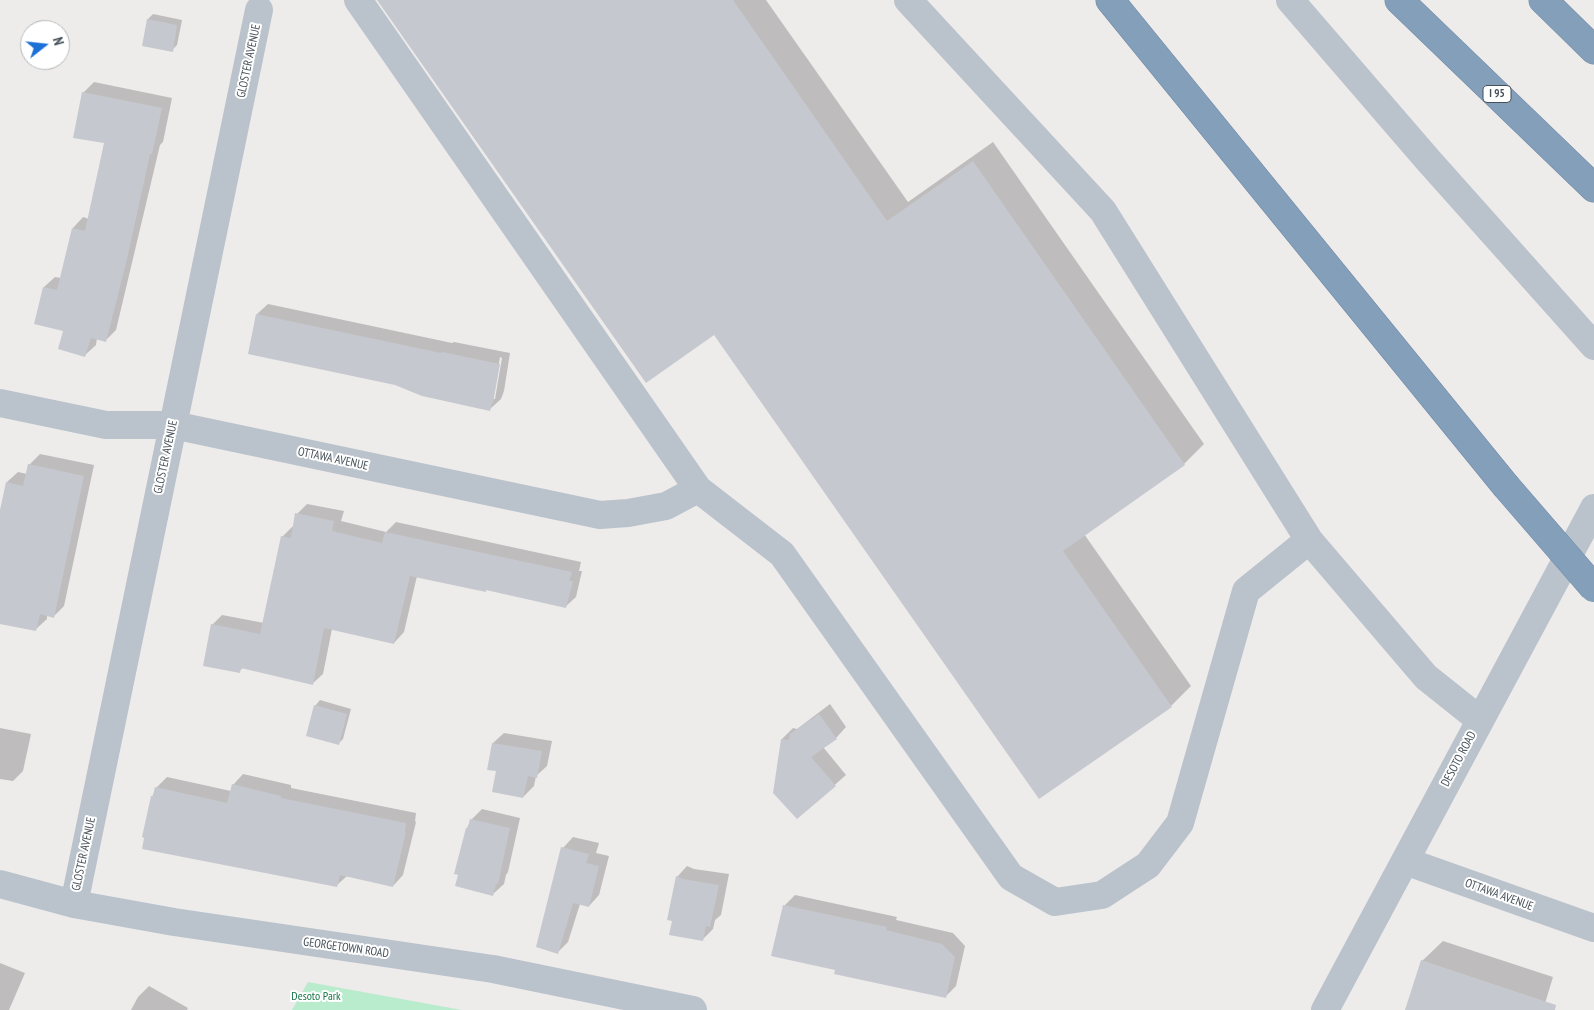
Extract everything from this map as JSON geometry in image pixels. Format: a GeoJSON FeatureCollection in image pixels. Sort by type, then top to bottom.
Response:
{"type":"FeatureCollection","features":[{"type":"Feature","properties":{"kind":"highway"},"geometry":{"type":"LineString","coordinates":[[1110,0],[1505,485],[1594,588]]}},
{"type":"Feature","properties":{"kind":"highway","name":"I 95"},"geometry":{"type":"LineString","coordinates":[[1399,0],[1594,188]]}},
{"type":"Feature","properties":{"kind":"highway"},"geometry":{"type":"LineString","coordinates":[[1544,0],[1594,50]]}},
{"type":"Feature","properties":{"kind":"street"},"geometry":{"type":"LineString","coordinates":[[358,0],[698,489],[782,554],[1010,877],[1055,902],[1102,895],[1148,865],[1180,822],[1246,591],[1308,540]]}},
{"type":"Feature","properties":{"kind":"street"},"geometry":{"type":"LineString","coordinates":[[908,0],[1103,211],[1308,540],[1426,677],[1480,720]]}},
{"type":"Feature","properties":{"kind":"street"},"geometry":{"type":"LineString","coordinates":[[1290,0],[1428,160],[1591,342]]}},
{"type":"Feature","properties":{"kind":"street","name":"GLOSTER AVENUE"},"geometry":{"type":"LineString","coordinates":[[74,904],[259,10]]}},
{"type":"Feature","properties":{"kind":"street","name":"OTTAWA AVENUE"},"geometry":{"type":"LineString","coordinates":[[0,403],[106,425],[173,425],[600,515],[628,513],[666,506],[698,489]]}},
{"type":"Feature","properties":{"kind":"street","name":"DESOTO ROAD"},"geometry":{"type":"LineString","coordinates":[[1325,1010],[1594,508]]}},
{"type":"Feature","properties":{"kind":"street","name":"OTTAWA AVENUE"},"geometry":{"type":"LineString","coordinates":[[1405,861],[1594,928]]}},
{"type":"Feature","properties":{"kind":"street","name":"GEORGETOWN ROAD"},"geometry":{"type":"LineString","coordinates":[[0,884],[74,904],[174,922],[494,969],[693,1010]]}},
{"type":"Feature","properties":{"kind":"green space","name":"Desoto Park"},"geometry":{"type":"Polygon","coordinates":[[[308,982],[462,1010],[292,1010],[308,982]]]}},
{"type":"Feature","properties":{"kind":"building"},"geometry":{"type":"Polygon","coordinates":[[[377,0],[733,0],[887,221],[973,161],[1185,465],[1063,551],[1172,707],[1039,799],[714,335],[646,383],[377,0]]]}},
{"type":"Feature","properties":{"kind":"building"},"geometry":{"type":"Polygon","coordinates":[[[147,19],[177,25],[173,52],[142,46],[147,19]]]}},
{"type":"Feature","properties":{"kind":"building"},"geometry":{"type":"Polygon","coordinates":[[[82,92],[162,108],[106,342],[91,338],[85,357],[58,349],[63,331],[34,324],[43,287],[57,290],[72,228],[85,231],[104,143],[73,138],[82,92]]]}},
{"type":"Feature","properties":{"kind":"building"},"geometry":{"type":"Polygon","coordinates":[[[256,314],[500,364],[490,411],[422,396],[395,385],[248,354],[256,314]]]}},
{"type":"Feature","properties":{"kind":"building"},"geometry":{"type":"Polygon","coordinates":[[[28,464],[84,476],[54,618],[40,614],[36,631],[0,624],[0,510],[6,482],[23,486],[28,464]]]}},
{"type":"Feature","properties":{"kind":"building"},"geometry":{"type":"Polygon","coordinates":[[[295,513],[334,521],[332,531],[382,543],[385,532],[572,572],[569,581],[573,581],[566,608],[486,590],[486,592],[410,576],[394,644],[324,628],[313,685],[241,668],[240,673],[203,666],[211,624],[260,634],[281,536],[291,538],[295,513]]]}},
{"type":"Feature","properties":{"kind":"building"},"geometry":{"type":"Polygon","coordinates":[[[314,705],[347,714],[339,745],[306,736],[314,705]]]}},
{"type":"Feature","properties":{"kind":"building"},"geometry":{"type":"Polygon","coordinates":[[[819,714],[837,739],[811,757],[836,786],[797,819],[773,793],[781,739],[789,740],[790,734],[819,714]]]}},
{"type":"Feature","properties":{"kind":"building"},"geometry":{"type":"Polygon","coordinates":[[[492,743],[542,751],[537,778],[528,776],[523,798],[492,792],[496,771],[487,770],[492,743]]]}},
{"type":"Feature","properties":{"kind":"building"},"geometry":{"type":"Polygon","coordinates":[[[232,784],[281,796],[281,798],[406,823],[406,832],[393,887],[340,875],[337,887],[142,849],[144,838],[142,837],[151,796],[153,796],[155,787],[227,803],[232,784]]]}},
{"type":"Feature","properties":{"kind":"building"},"geometry":{"type":"Polygon","coordinates":[[[470,819],[510,828],[498,884],[496,884],[493,896],[455,886],[458,875],[454,874],[470,819]]]}},
{"type":"Feature","properties":{"kind":"building"},"geometry":{"type":"Polygon","coordinates":[[[561,847],[589,854],[586,863],[599,866],[589,907],[573,903],[558,954],[536,947],[561,847]]]}},
{"type":"Feature","properties":{"kind":"building"},"geometry":{"type":"Polygon","coordinates":[[[676,876],[683,879],[719,885],[710,927],[706,926],[703,941],[669,935],[672,921],[667,920],[676,876]]]}},
{"type":"Feature","properties":{"kind":"building"},"geometry":{"type":"Polygon","coordinates":[[[783,905],[887,927],[886,930],[942,944],[955,957],[946,998],[834,974],[835,970],[771,956],[783,905]]]}},
{"type":"Feature","properties":{"kind":"building"},"geometry":{"type":"Polygon","coordinates":[[[1421,960],[1556,1005],[1555,1010],[1405,1010],[1421,960]]]}}]}
